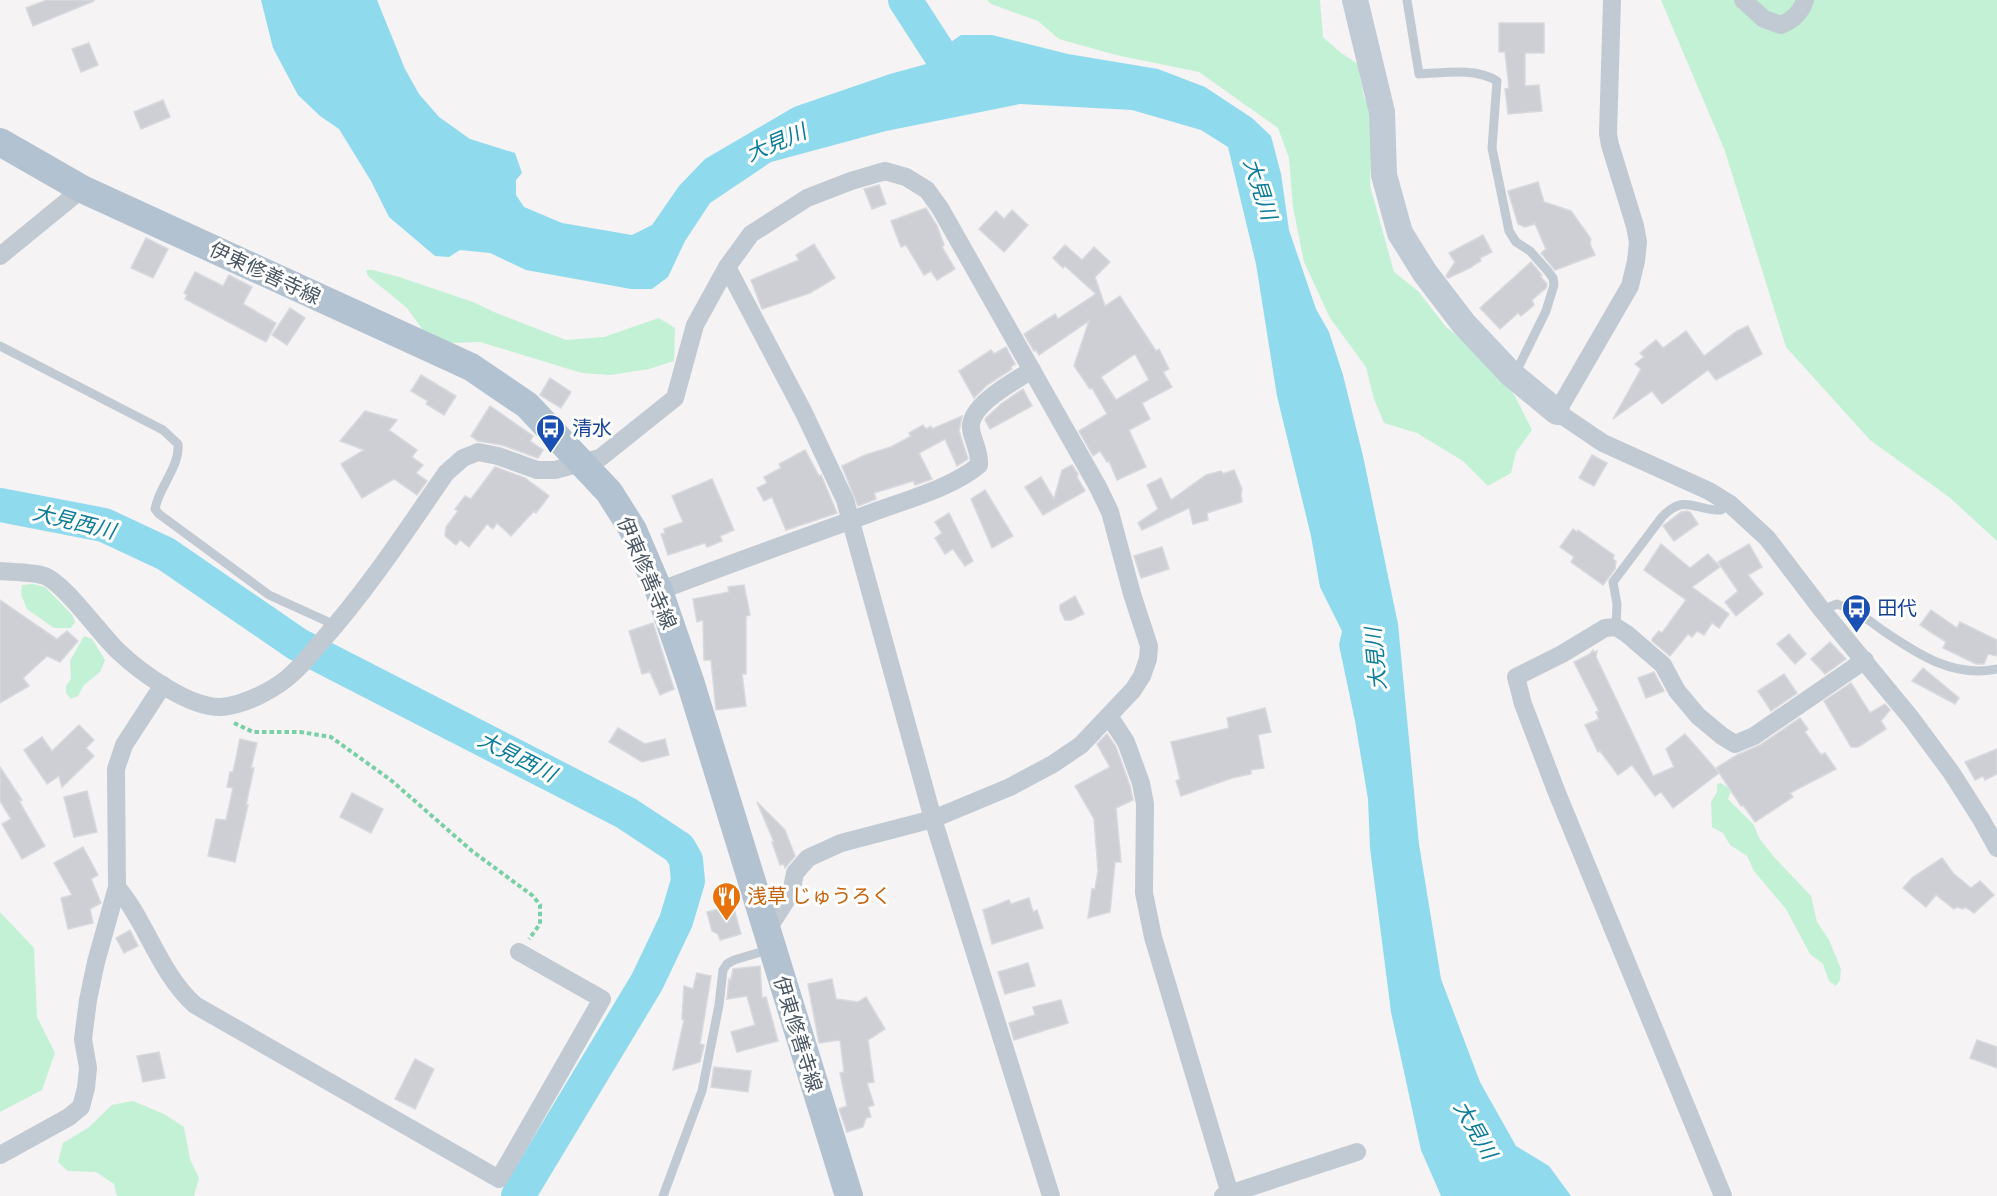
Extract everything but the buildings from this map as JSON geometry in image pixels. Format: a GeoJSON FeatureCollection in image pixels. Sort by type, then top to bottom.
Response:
{"type":"FeatureCollection","features":[{"type":"Feature","properties":{"kind":"main road","name":"伊東修善寺線"},"geometry":{"type":"LineString","coordinates":[[0,142],[82,189],[471,368],[527,405],[609,492],[633,530],[659,591],[690,681],[849,1196]]}},
{"type":"Feature","properties":{"kind":"street"},"geometry":{"type":"LineString","coordinates":[[1355,0],[1382,112],[1384,176],[1400,233],[1425,273],[1464,324],[1514,376],[1557,412],[1603,443],[1709,491],[1730,504],[1767,538],[1951,772],[1982,819],[1997,848]]}},
{"type":"Feature","properties":{"kind":"street"},"geometry":{"type":"LineString","coordinates":[[1557,412],[1630,285],[1636,261],[1638,242],[1635,226],[1608,134],[1612,0]]}},
{"type":"Feature","properties":{"kind":"street"},"geometry":{"type":"LineString","coordinates":[[1743,0],[1764,19],[1781,25],[1792,20],[1803,9],[1804,0]]}},
{"type":"Feature","properties":{"kind":"street"},"geometry":{"type":"LineString","coordinates":[[0,571],[46,576],[65,592],[118,651],[163,685],[199,703],[219,707],[238,704],[260,695],[293,673],[333,628],[364,590],[447,473],[463,458],[478,452],[498,456],[537,470],[555,470],[600,458],[675,398],[695,325],[727,267],[751,234],[807,198],[851,181],[885,171],[906,177],[927,190],[940,208],[1098,487],[1110,512],[1149,646],[1148,659],[1142,676],[1133,690],[1081,745],[1053,764],[1010,787],[933,819],[841,843],[808,858],[795,873],[791,893],[769,940]]}},
{"type":"Feature","properties":{"kind":"street"},"geometry":{"type":"LineString","coordinates":[[0,256],[82,189]]}},
{"type":"Feature","properties":{"kind":"street"},"geometry":{"type":"LineString","coordinates":[[727,267],[804,413],[845,500],[933,819],[1051,1196]]}},
{"type":"Feature","properties":{"kind":"street"},"geometry":{"type":"LineString","coordinates":[[659,591],[748,556],[934,490],[972,471],[980,465],[980,454],[971,428],[974,414],[981,405],[1032,370]]}},
{"type":"Feature","properties":{"kind":"street"},"geometry":{"type":"LineString","coordinates":[[1723,1196],[1557,792],[1522,704],[1516,677],[1562,654],[1605,628],[1616,627],[1656,658],[1689,707],[1715,731],[1735,744],[1754,736],[1865,660]]}},
{"type":"Feature","properties":{"kind":"street"},"geometry":{"type":"LineString","coordinates":[[0,1155],[69,1117],[81,1107],[88,1068],[83,1039],[88,1000],[117,887],[116,769],[124,745],[163,685]]}},
{"type":"Feature","properties":{"kind":"street"},"geometry":{"type":"LineString","coordinates":[[1109,716],[1126,742],[1141,783],[1145,804],[1144,893],[1153,938],[1227,1195],[1357,1152]]}},
{"type":"Feature","properties":{"kind":"street"},"geometry":{"type":"LineString","coordinates":[[117,887],[129,902],[180,992],[195,1005],[499,1179],[602,999],[519,952]]}},
{"type":"Feature","properties":{"kind":"lane"},"geometry":{"type":"LineString","coordinates":[[1407,0],[1419,74],[1461,71],[1487,76],[1497,81],[1492,148],[1509,231],[1516,242],[1530,251],[1547,270],[1553,278],[1554,285],[1546,311],[1514,376]]}},
{"type":"Feature","properties":{"kind":"lane"},"geometry":{"type":"LineString","coordinates":[[0,346],[163,430],[178,444],[179,453],[157,499],[155,508],[159,514],[269,595],[333,628]]}},
{"type":"Feature","properties":{"kind":"lane"},"geometry":{"type":"LineString","coordinates":[[1616,627],[1618,610],[1613,582],[1669,509],[1684,502],[1716,510],[1721,510],[1730,504]]}},
{"type":"Feature","properties":{"kind":"lane"},"geometry":{"type":"LineString","coordinates":[[1822,610],[1837,603],[1854,609],[1886,633],[1932,661],[1956,669],[1981,672],[1997,669]]}},
{"type":"Feature","properties":{"kind":"lane"},"geometry":{"type":"LineString","coordinates":[[663,1196],[702,1091],[719,1005],[723,970],[727,964],[769,940]]}},
{"type":"Feature","properties":{"kind":"path"},"geometry":{"type":"LineString","coordinates":[[219,707],[234,722],[253,732],[300,732],[331,737],[392,781],[472,851],[533,896],[540,905],[540,924],[519,952]]}},
{"type":"Feature","properties":{"kind":"green space"},"geometry":{"type":"Polygon","coordinates":[[[987,0],[1320,0],[1323,37],[1358,64],[1364,97],[1372,114],[1370,186],[1394,272],[1418,291],[1446,327],[1489,362],[1515,396],[1532,430],[1516,452],[1511,473],[1488,486],[1463,461],[1417,433],[1384,423],[1374,399],[1366,367],[1330,318],[1304,262],[1293,207],[1289,158],[1278,128],[1199,72],[1116,55],[1059,39],[1038,21],[991,4],[987,0]]]}},
{"type":"Feature","properties":{"kind":"green space"},"geometry":{"type":"Polygon","coordinates":[[[1661,0],[1997,0],[1997,541],[1949,497],[1870,440],[1786,347],[1725,151],[1661,0]]]}},
{"type":"Feature","properties":{"kind":"green space"},"geometry":{"type":"Polygon","coordinates":[[[366,270],[399,277],[473,302],[566,340],[604,337],[659,318],[675,328],[674,361],[649,369],[610,375],[582,373],[480,342],[446,343],[423,330],[407,308],[368,276],[366,270]]]}},
{"type":"Feature","properties":{"kind":"green space"},"geometry":{"type":"Polygon","coordinates":[[[33,584],[45,587],[73,616],[75,622],[71,628],[54,628],[27,609],[21,594],[22,585],[33,584]]]}},
{"type":"Feature","properties":{"kind":"green space"},"geometry":{"type":"Polygon","coordinates":[[[84,636],[92,639],[105,660],[100,672],[84,685],[78,696],[71,699],[66,693],[66,686],[71,679],[70,661],[84,636]]]}},
{"type":"Feature","properties":{"kind":"green space"},"geometry":{"type":"Polygon","coordinates":[[[1721,783],[1731,790],[1728,799],[1754,825],[1759,838],[1774,857],[1811,896],[1817,922],[1829,940],[1841,969],[1840,980],[1836,986],[1829,981],[1823,964],[1810,954],[1786,909],[1754,871],[1747,856],[1730,845],[1723,833],[1712,827],[1711,802],[1717,792],[1717,784],[1721,783]]]}},
{"type":"Feature","properties":{"kind":"green space"},"geometry":{"type":"Polygon","coordinates":[[[0,912],[34,948],[37,1017],[55,1053],[42,1090],[0,1112],[0,912]]]}},
{"type":"Feature","properties":{"kind":"green space"},"geometry":{"type":"Polygon","coordinates":[[[133,1101],[164,1114],[184,1127],[190,1159],[199,1178],[194,1196],[117,1196],[114,1184],[96,1172],[68,1171],[58,1162],[63,1143],[88,1128],[112,1105],[133,1101]]]}},
{"type":"Feature","properties":{"kind":"water","name":"大見川"},"geometry":{"type":"Polygon","coordinates":[[[261,0],[377,0],[405,69],[419,94],[439,117],[470,139],[515,153],[522,173],[516,180],[516,195],[524,207],[562,223],[632,235],[652,225],[679,186],[705,159],[794,107],[890,74],[930,63],[961,35],[992,35],[1068,54],[1158,69],[1205,87],[1252,118],[1271,136],[1281,174],[1289,230],[1316,309],[1329,332],[1343,375],[1363,456],[1398,624],[1419,844],[1441,979],[1480,1082],[1516,1146],[1549,1166],[1571,1196],[1441,1196],[1421,1150],[1391,1012],[1370,848],[1368,799],[1339,645],[1342,631],[1320,587],[1311,536],[1277,396],[1256,264],[1228,147],[1201,130],[1132,110],[1020,104],[886,131],[771,162],[710,203],[685,241],[668,277],[652,289],[631,289],[526,270],[490,253],[460,250],[449,257],[435,256],[389,217],[371,181],[339,129],[320,116],[298,95],[273,48],[261,0]]]}},
{"type":"Feature","properties":{"kind":"waterway"},"geometry":{"type":"LineString","coordinates":[[905,0],[949,68],[971,86]]}},
{"type":"Feature","properties":{"kind":"waterway","name":"大見西川"},"geometry":{"type":"LineString","coordinates":[[0,505],[104,525],[166,554],[297,644],[626,813],[679,848],[686,860],[688,881],[676,921],[647,982],[518,1196]]}},
{"type":"Feature","properties":{"kind":"place","name":"清水"},"geometry":{"type":"Point","coordinates":[551,454]}},
{"type":"Feature","properties":{"kind":"place","name":"田代"},"geometry":{"type":"Point","coordinates":[1856,634]}},
{"type":"Feature","properties":{"kind":"place","name":"浅草 じゅうろく"},"geometry":{"type":"Point","coordinates":[726,922]}}]}
